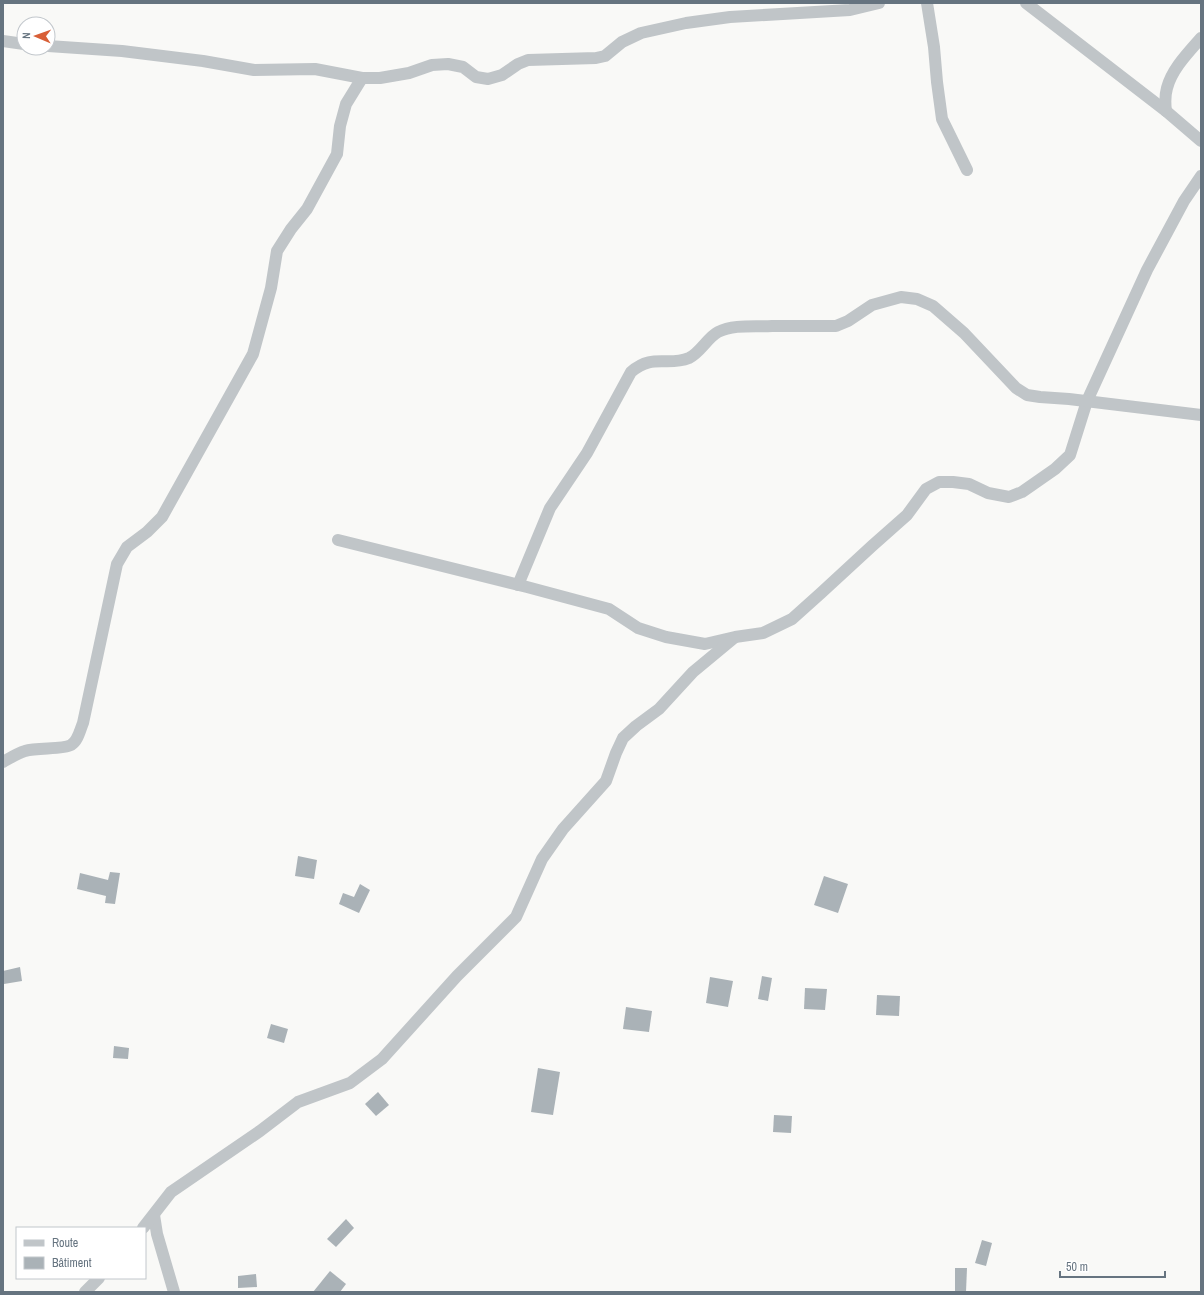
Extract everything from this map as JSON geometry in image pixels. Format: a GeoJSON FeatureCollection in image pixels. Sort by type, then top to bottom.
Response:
{"type":"FeatureCollection","features":[{"type":"Feature","properties":{"kind":"street"},"geometry":{"type":"LineString","coordinates":[[56,47],[144,54],[203,61],[254,70],[315,69],[362,78],[380,78],[408,73],[432,65],[448,64],[463,67],[476,77],[488,79],[502,75],[518,64],[528,60],[596,58],[605,56],[622,42],[641,33],[686,23],[730,17],[850,10],[879,3]]}},
{"type":"Feature","properties":{"kind":"street"},"geometry":{"type":"LineString","coordinates":[[927,3],[934,47],[936,82],[942,119],[967,170]]}},
{"type":"Feature","properties":{"kind":"street"},"geometry":{"type":"LineString","coordinates":[[1026,3],[1166,111],[1201,141]]}},
{"type":"Feature","properties":{"kind":"street"},"geometry":{"type":"LineString","coordinates":[[1166,111],[1167,88],[1174,71],[1201,38]]}},
{"type":"Feature","properties":{"kind":"street"},"geometry":{"type":"LineString","coordinates":[[3,41],[16,43]]}},
{"type":"Feature","properties":{"kind":"street"},"geometry":{"type":"LineString","coordinates":[[3,762],[25,751],[71,745],[76,739],[83,723],[117,564],[127,547],[147,532],[162,517],[253,354],[271,288],[278,252],[291,229],[307,209],[337,154],[340,126],[346,104],[362,78]]}},
{"type":"Feature","properties":{"kind":"street"},"geometry":{"type":"LineString","coordinates":[[338,540],[609,609],[638,628],[666,637],[705,644],[735,637],[763,633],[792,619],[907,515],[926,489],[939,482],[953,482],[969,484],[988,494],[1009,497],[1022,492],[1055,469],[1070,455],[1086,401],[1147,270],[1184,201],[1201,176]]}},
{"type":"Feature","properties":{"kind":"street"},"geometry":{"type":"LineString","coordinates":[[518,585],[550,508],[587,453],[631,372],[639,365],[650,361],[679,361],[690,358],[716,332],[726,329],[742,327],[836,326],[848,321],[872,305],[901,297],[917,299],[933,306],[964,333],[1016,388],[1027,395],[1201,415]]}},
{"type":"Feature","properties":{"kind":"street"},"geometry":{"type":"LineString","coordinates":[[144,1227],[171,1192],[260,1131],[298,1102],[350,1083],[382,1059],[457,976],[516,917],[542,859],[563,828],[606,781],[616,753],[624,738],[636,726],[659,709],[693,672],[735,637]]}},
{"type":"Feature","properties":{"kind":"street"},"geometry":{"type":"LineString","coordinates":[[154,1215],[174,1292]]}},
{"type":"Feature","properties":{"kind":"street"},"geometry":{"type":"LineString","coordinates":[[85,1292],[98,1279]]}},
{"type":"Feature","properties":{"kind":"building"},"geometry":{"type":"Polygon","coordinates":[[[298,856],[317,860],[314,879],[295,876],[298,856]]]}},
{"type":"Feature","properties":{"kind":"building"},"geometry":{"type":"Polygon","coordinates":[[[110,872],[120,873],[115,904],[105,903],[106,896],[77,889],[80,873],[108,880],[110,872]]]}},
{"type":"Feature","properties":{"kind":"building"},"geometry":{"type":"Polygon","coordinates":[[[824,876],[848,884],[838,913],[814,905],[824,876]]]}},
{"type":"Feature","properties":{"kind":"building"},"geometry":{"type":"Polygon","coordinates":[[[360,884],[370,890],[359,913],[339,904],[343,893],[354,897],[360,884]]]}},
{"type":"Feature","properties":{"kind":"building"},"geometry":{"type":"Polygon","coordinates":[[[20,967],[22,981],[4,984],[3,971],[20,967]]]}},
{"type":"Feature","properties":{"kind":"building"},"geometry":{"type":"Polygon","coordinates":[[[762,976],[772,978],[768,1001],[758,999],[762,976]]]}},
{"type":"Feature","properties":{"kind":"building"},"geometry":{"type":"Polygon","coordinates":[[[710,977],[733,981],[728,1007],[706,1003],[710,977]]]}},
{"type":"Feature","properties":{"kind":"building"},"geometry":{"type":"Polygon","coordinates":[[[805,988],[827,989],[825,1010],[804,1009],[805,988]]]}},
{"type":"Feature","properties":{"kind":"building"},"geometry":{"type":"Polygon","coordinates":[[[877,995],[900,996],[899,1016],[876,1015],[877,995]]]}},
{"type":"Feature","properties":{"kind":"building"},"geometry":{"type":"Polygon","coordinates":[[[626,1007],[652,1011],[649,1032],[623,1029],[626,1007]]]}},
{"type":"Feature","properties":{"kind":"building"},"geometry":{"type":"Polygon","coordinates":[[[271,1024],[288,1029],[284,1043],[267,1038],[271,1024]]]}},
{"type":"Feature","properties":{"kind":"building"},"geometry":{"type":"Polygon","coordinates":[[[114,1046],[129,1048],[128,1059],[113,1058],[114,1046]]]}},
{"type":"Feature","properties":{"kind":"building"},"geometry":{"type":"Polygon","coordinates":[[[538,1068],[560,1072],[553,1115],[531,1112],[538,1068]]]}},
{"type":"Feature","properties":{"kind":"building"},"geometry":{"type":"Polygon","coordinates":[[[378,1092],[389,1105],[376,1116],[365,1104],[378,1092]]]}},
{"type":"Feature","properties":{"kind":"building"},"geometry":{"type":"Polygon","coordinates":[[[774,1115],[792,1116],[791,1133],[773,1132],[774,1115]]]}},
{"type":"Feature","properties":{"kind":"building"},"geometry":{"type":"Polygon","coordinates":[[[346,1219],[354,1228],[336,1247],[327,1239],[346,1219]]]}},
{"type":"Feature","properties":{"kind":"building"},"geometry":{"type":"Polygon","coordinates":[[[982,1240],[992,1243],[986,1266],[975,1263],[982,1240]]]}},
{"type":"Feature","properties":{"kind":"building"},"geometry":{"type":"Polygon","coordinates":[[[955,1268],[967,1268],[966,1292],[955,1292],[955,1268]]]}},
{"type":"Feature","properties":{"kind":"building"},"geometry":{"type":"Polygon","coordinates":[[[330,1271],[346,1284],[340,1292],[313,1292],[330,1271]]]}},
{"type":"Feature","properties":{"kind":"building"},"geometry":{"type":"Polygon","coordinates":[[[256,1274],[257,1287],[238,1288],[238,1276],[256,1274]]]}}]}
